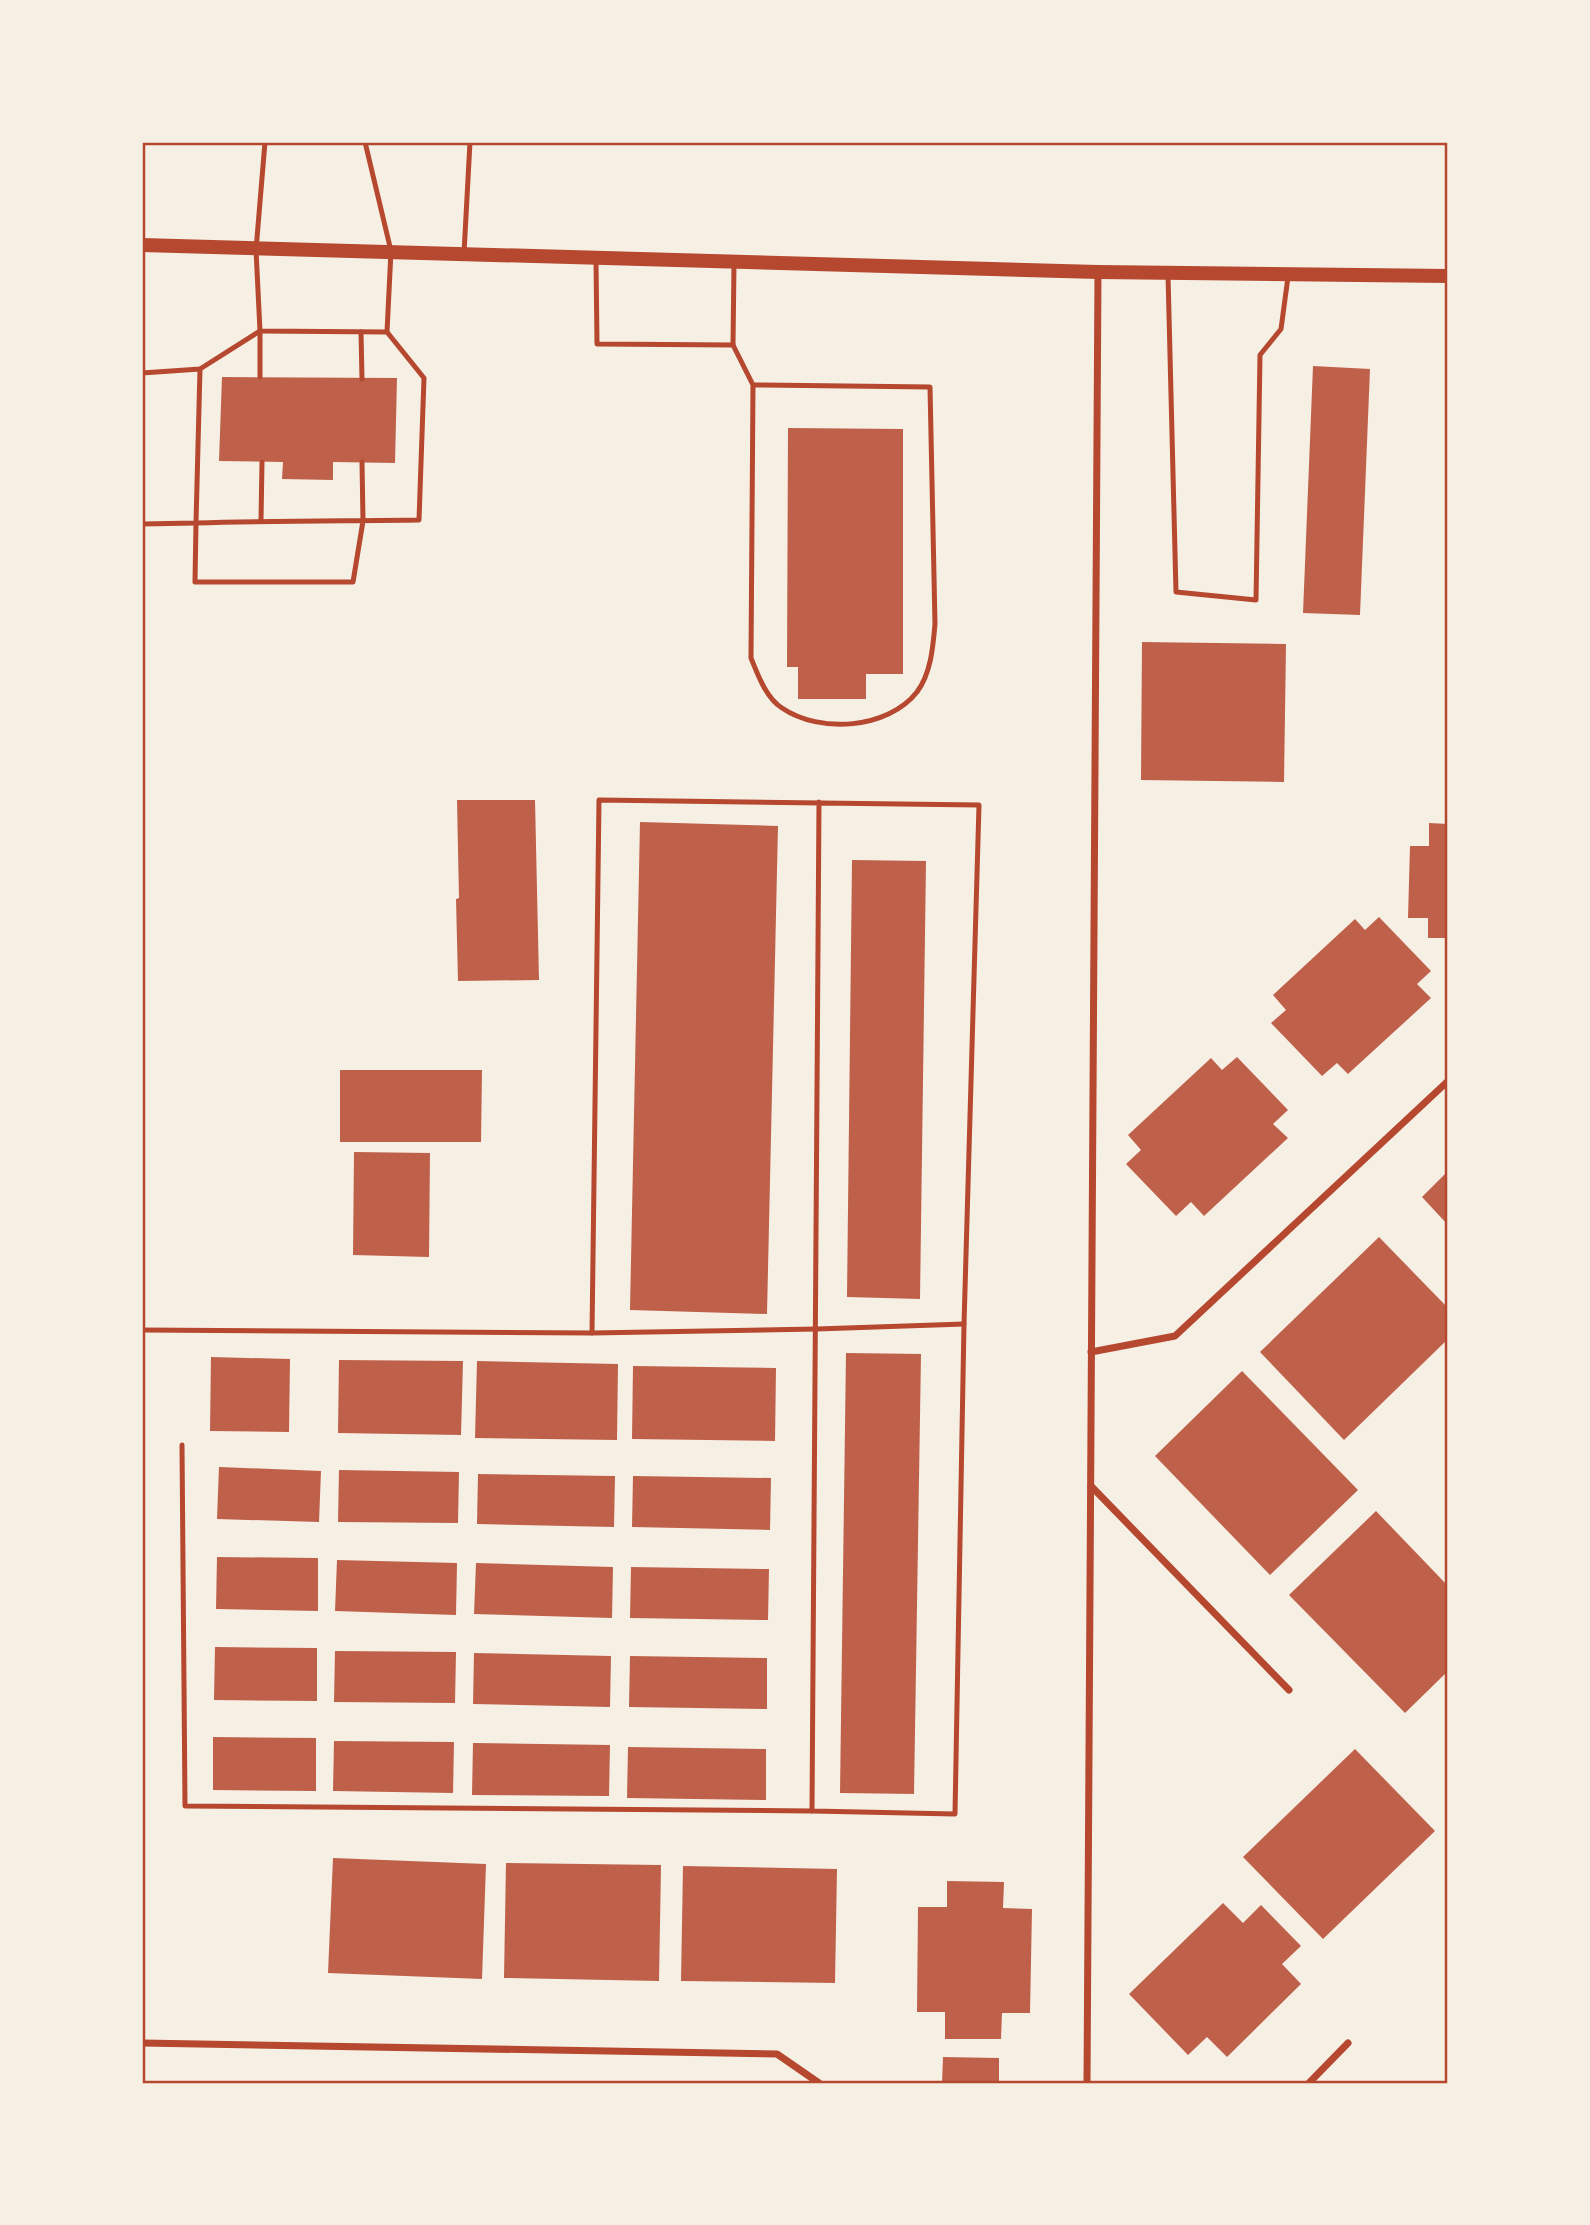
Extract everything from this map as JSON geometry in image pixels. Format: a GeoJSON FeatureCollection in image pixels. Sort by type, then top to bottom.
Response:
{"type":"FeatureCollection","features":[{"type":"Feature","properties":{"kind":"main road"},"geometry":{"type":"LineString","coordinates":[[142,245],[1098,272],[1448,276]]}},
{"type":"Feature","properties":{"kind":"street"},"geometry":{"type":"LineString","coordinates":[[1087,2083],[1098,272]]}},
{"type":"Feature","properties":{"kind":"street"},"geometry":{"type":"LineString","coordinates":[[1091,1352],[1175,1336],[1448,1081]]}},
{"type":"Feature","properties":{"kind":"street"},"geometry":{"type":"LineString","coordinates":[[1091,1486],[1289,1690]]}},
{"type":"Feature","properties":{"kind":"street"},"geometry":{"type":"LineString","coordinates":[[142,2043],[777,2054],[819,2083]]}},
{"type":"Feature","properties":{"kind":"street"},"geometry":{"type":"LineString","coordinates":[[1309,2083],[1348,2043]]}},
{"type":"Feature","properties":{"kind":"lane"},"geometry":{"type":"LineString","coordinates":[[260,377],[256,250],[265,142]]}},
{"type":"Feature","properties":{"kind":"lane"},"geometry":{"type":"LineString","coordinates":[[142,524],[419,520],[424,378],[387,332],[391,251],[365,142]]}},
{"type":"Feature","properties":{"kind":"lane"},"geometry":{"type":"LineString","coordinates":[[464,253],[470,142]]}},
{"type":"Feature","properties":{"kind":"lane"},"geometry":{"type":"LineString","coordinates":[[596,257],[597,344],[733,345]]}},
{"type":"Feature","properties":{"kind":"lane"},"geometry":{"type":"LineString","coordinates":[[734,261],[733,345],[753,386],[751,658],[762,684],[780,708],[807,720],[839,724],[877,719],[899,708],[918,691],[931,661],[935,624],[930,387],[753,386]]}},
{"type":"Feature","properties":{"kind":"lane"},"geometry":{"type":"LineString","coordinates":[[1168,272],[1176,593],[1256,600],[1260,355],[1281,329],[1289,275]]}},
{"type":"Feature","properties":{"kind":"lane"},"geometry":{"type":"LineString","coordinates":[[142,373],[200,369],[260,331],[387,332]]}},
{"type":"Feature","properties":{"kind":"lane"},"geometry":{"type":"LineString","coordinates":[[361,332],[362,379]]}},
{"type":"Feature","properties":{"kind":"lane"},"geometry":{"type":"LineString","coordinates":[[200,369],[195,582],[353,582],[363,520],[362,462]]}},
{"type":"Feature","properties":{"kind":"lane"},"geometry":{"type":"LineString","coordinates":[[261,521],[262,462]]}},
{"type":"Feature","properties":{"kind":"lane"},"geometry":{"type":"LineString","coordinates":[[182,1445],[185,1806],[955,1814],[964,1324],[979,805],[600,800],[592,1333]]}},
{"type":"Feature","properties":{"kind":"lane"},"geometry":{"type":"LineString","coordinates":[[813,1811],[819,802]]}},
{"type":"Feature","properties":{"kind":"lane"},"geometry":{"type":"LineString","coordinates":[[142,1330],[592,1333],[964,1324]]}},
{"type":"Feature","properties":{"kind":"building"},"geometry":{"type":"Polygon","coordinates":[[[1313,366],[1370,369],[1360,615],[1303,613],[1313,366]]]}},
{"type":"Feature","properties":{"kind":"building"},"geometry":{"type":"Polygon","coordinates":[[[222,377],[397,378],[395,463],[333,462],[333,480],[282,479],[283,462],[219,461],[222,377]]]}},
{"type":"Feature","properties":{"kind":"building"},"geometry":{"type":"Polygon","coordinates":[[[788,428],[903,429],[903,674],[866,674],[866,699],[798,699],[798,667],[787,667],[788,428]]]}},
{"type":"Feature","properties":{"kind":"building"},"geometry":{"type":"Polygon","coordinates":[[[1142,642],[1286,644],[1284,782],[1141,780],[1142,642]]]}},
{"type":"Feature","properties":{"kind":"building"},"geometry":{"type":"Polygon","coordinates":[[[457,800],[535,800],[539,980],[458,981],[457,800]]]}},
{"type":"Feature","properties":{"kind":"building"},"geometry":{"type":"Polygon","coordinates":[[[640,822],[778,826],[767,1314],[630,1310],[640,822]]]}},
{"type":"Feature","properties":{"kind":"building"},"geometry":{"type":"Polygon","coordinates":[[[1429,823],[1448,824],[1448,938],[1428,938],[1428,918],[1408,918],[1410,846],[1429,846],[1429,823]]]}},
{"type":"Feature","properties":{"kind":"building"},"geometry":{"type":"Polygon","coordinates":[[[852,860],[926,861],[920,1299],[847,1297],[852,860]]]}},
{"type":"Feature","properties":{"kind":"building"},"geometry":{"type":"Polygon","coordinates":[[[1379,917],[1431,971],[1417,984],[1431,998],[1348,1074],[1337,1063],[1322,1076],[1271,1023],[1286,1010],[1273,995],[1355,919],[1365,930],[1379,917]]]}},
{"type":"Feature","properties":{"kind":"building"},"geometry":{"type":"Polygon","coordinates":[[[1237,1057],[1288,1110],[1273,1124],[1288,1138],[1204,1216],[1191,1202],[1176,1216],[1126,1164],[1141,1150],[1128,1135],[1211,1058],[1222,1070],[1237,1057]]]}},
{"type":"Feature","properties":{"kind":"building"},"geometry":{"type":"Polygon","coordinates":[[[340,1070],[482,1070],[481,1142],[340,1142],[340,1070]]]}},
{"type":"Feature","properties":{"kind":"building"},"geometry":{"type":"Polygon","coordinates":[[[354,1152],[430,1153],[429,1257],[353,1255],[354,1152]]]}},
{"type":"Feature","properties":{"kind":"building"},"geometry":{"type":"Polygon","coordinates":[[[1448,1171],[1448,1225],[1422,1197],[1448,1171]]]}},
{"type":"Feature","properties":{"kind":"building"},"geometry":{"type":"Polygon","coordinates":[[[1379,1237],[1448,1308],[1448,1339],[1344,1440],[1260,1352],[1379,1237]]]}},
{"type":"Feature","properties":{"kind":"building"},"geometry":{"type":"Polygon","coordinates":[[[846,1353],[921,1354],[914,1794],[840,1793],[846,1353]]]}},
{"type":"Feature","properties":{"kind":"building"},"geometry":{"type":"Polygon","coordinates":[[[211,1357],[290,1359],[289,1432],[210,1431],[211,1357]]]}},
{"type":"Feature","properties":{"kind":"building"},"geometry":{"type":"Polygon","coordinates":[[[339,1360],[463,1361],[461,1435],[338,1433],[339,1360]]]}},
{"type":"Feature","properties":{"kind":"building"},"geometry":{"type":"Polygon","coordinates":[[[477,1361],[618,1364],[617,1440],[475,1438],[477,1361]]]}},
{"type":"Feature","properties":{"kind":"building"},"geometry":{"type":"Polygon","coordinates":[[[633,1366],[776,1368],[775,1441],[632,1439],[633,1366]]]}},
{"type":"Feature","properties":{"kind":"building"},"geometry":{"type":"Polygon","coordinates":[[[1242,1371],[1358,1490],[1270,1575],[1155,1456],[1242,1371]]]}},
{"type":"Feature","properties":{"kind":"building"},"geometry":{"type":"Polygon","coordinates":[[[219,1467],[321,1471],[319,1522],[217,1519],[219,1467]]]}},
{"type":"Feature","properties":{"kind":"building"},"geometry":{"type":"Polygon","coordinates":[[[339,1470],[459,1472],[458,1523],[338,1522],[339,1470]]]}},
{"type":"Feature","properties":{"kind":"building"},"geometry":{"type":"Polygon","coordinates":[[[478,1474],[615,1476],[614,1527],[477,1524],[478,1474]]]}},
{"type":"Feature","properties":{"kind":"building"},"geometry":{"type":"Polygon","coordinates":[[[633,1476],[771,1478],[770,1530],[632,1527],[633,1476]]]}},
{"type":"Feature","properties":{"kind":"building"},"geometry":{"type":"Polygon","coordinates":[[[1376,1511],[1448,1586],[1448,1671],[1405,1713],[1289,1595],[1376,1511]]]}},
{"type":"Feature","properties":{"kind":"building"},"geometry":{"type":"Polygon","coordinates":[[[217,1557],[318,1558],[318,1611],[216,1609],[217,1557]]]}},
{"type":"Feature","properties":{"kind":"building"},"geometry":{"type":"Polygon","coordinates":[[[337,1560],[457,1563],[456,1615],[335,1611],[337,1560]]]}},
{"type":"Feature","properties":{"kind":"building"},"geometry":{"type":"Polygon","coordinates":[[[476,1563],[613,1567],[612,1618],[474,1614],[476,1563]]]}},
{"type":"Feature","properties":{"kind":"building"},"geometry":{"type":"Polygon","coordinates":[[[631,1567],[769,1569],[768,1620],[630,1618],[631,1567]]]}},
{"type":"Feature","properties":{"kind":"building"},"geometry":{"type":"Polygon","coordinates":[[[215,1647],[317,1648],[317,1701],[214,1700],[215,1647]]]}},
{"type":"Feature","properties":{"kind":"building"},"geometry":{"type":"Polygon","coordinates":[[[335,1651],[456,1652],[455,1703],[334,1702],[335,1651]]]}},
{"type":"Feature","properties":{"kind":"building"},"geometry":{"type":"Polygon","coordinates":[[[474,1653],[611,1656],[610,1707],[473,1704],[474,1653]]]}},
{"type":"Feature","properties":{"kind":"building"},"geometry":{"type":"Polygon","coordinates":[[[630,1656],[767,1658],[767,1709],[629,1707],[630,1656]]]}},
{"type":"Feature","properties":{"kind":"building"},"geometry":{"type":"Polygon","coordinates":[[[213,1737],[316,1738],[316,1791],[213,1790],[213,1737]]]}},
{"type":"Feature","properties":{"kind":"building"},"geometry":{"type":"Polygon","coordinates":[[[334,1741],[454,1742],[453,1793],[333,1791],[334,1741]]]}},
{"type":"Feature","properties":{"kind":"building"},"geometry":{"type":"Polygon","coordinates":[[[473,1743],[610,1745],[609,1796],[472,1795],[473,1743]]]}},
{"type":"Feature","properties":{"kind":"building"},"geometry":{"type":"Polygon","coordinates":[[[628,1747],[766,1749],[766,1800],[627,1798],[628,1747]]]}},
{"type":"Feature","properties":{"kind":"building"},"geometry":{"type":"Polygon","coordinates":[[[1355,1749],[1435,1831],[1323,1939],[1243,1857],[1355,1749]]]}},
{"type":"Feature","properties":{"kind":"building"},"geometry":{"type":"Polygon","coordinates":[[[333,1858],[486,1864],[482,1979],[328,1973],[333,1858]]]}},
{"type":"Feature","properties":{"kind":"building"},"geometry":{"type":"Polygon","coordinates":[[[506,1863],[661,1865],[659,1981],[504,1978],[506,1863]]]}},
{"type":"Feature","properties":{"kind":"building"},"geometry":{"type":"Polygon","coordinates":[[[683,1866],[837,1869],[835,1983],[681,1981],[683,1866]]]}},
{"type":"Feature","properties":{"kind":"building"},"geometry":{"type":"Polygon","coordinates":[[[947,1881],[1004,1882],[1003,1908],[1032,1909],[1030,2013],[1002,2013],[1001,2039],[945,2039],[945,2012],[917,2012],[918,1907],[947,1907],[947,1881]]]}},
{"type":"Feature","properties":{"kind":"building"},"geometry":{"type":"Polygon","coordinates":[[[1223,1903],[1243,1923],[1261,1905],[1301,1946],[1282,1964],[1301,1984],[1227,2057],[1207,2037],[1188,2055],[1129,1994],[1223,1903]]]}},
{"type":"Feature","properties":{"kind":"building"},"geometry":{"type":"Polygon","coordinates":[[[943,2057],[999,2058],[999,2083],[942,2083],[943,2057]]]}}]}
